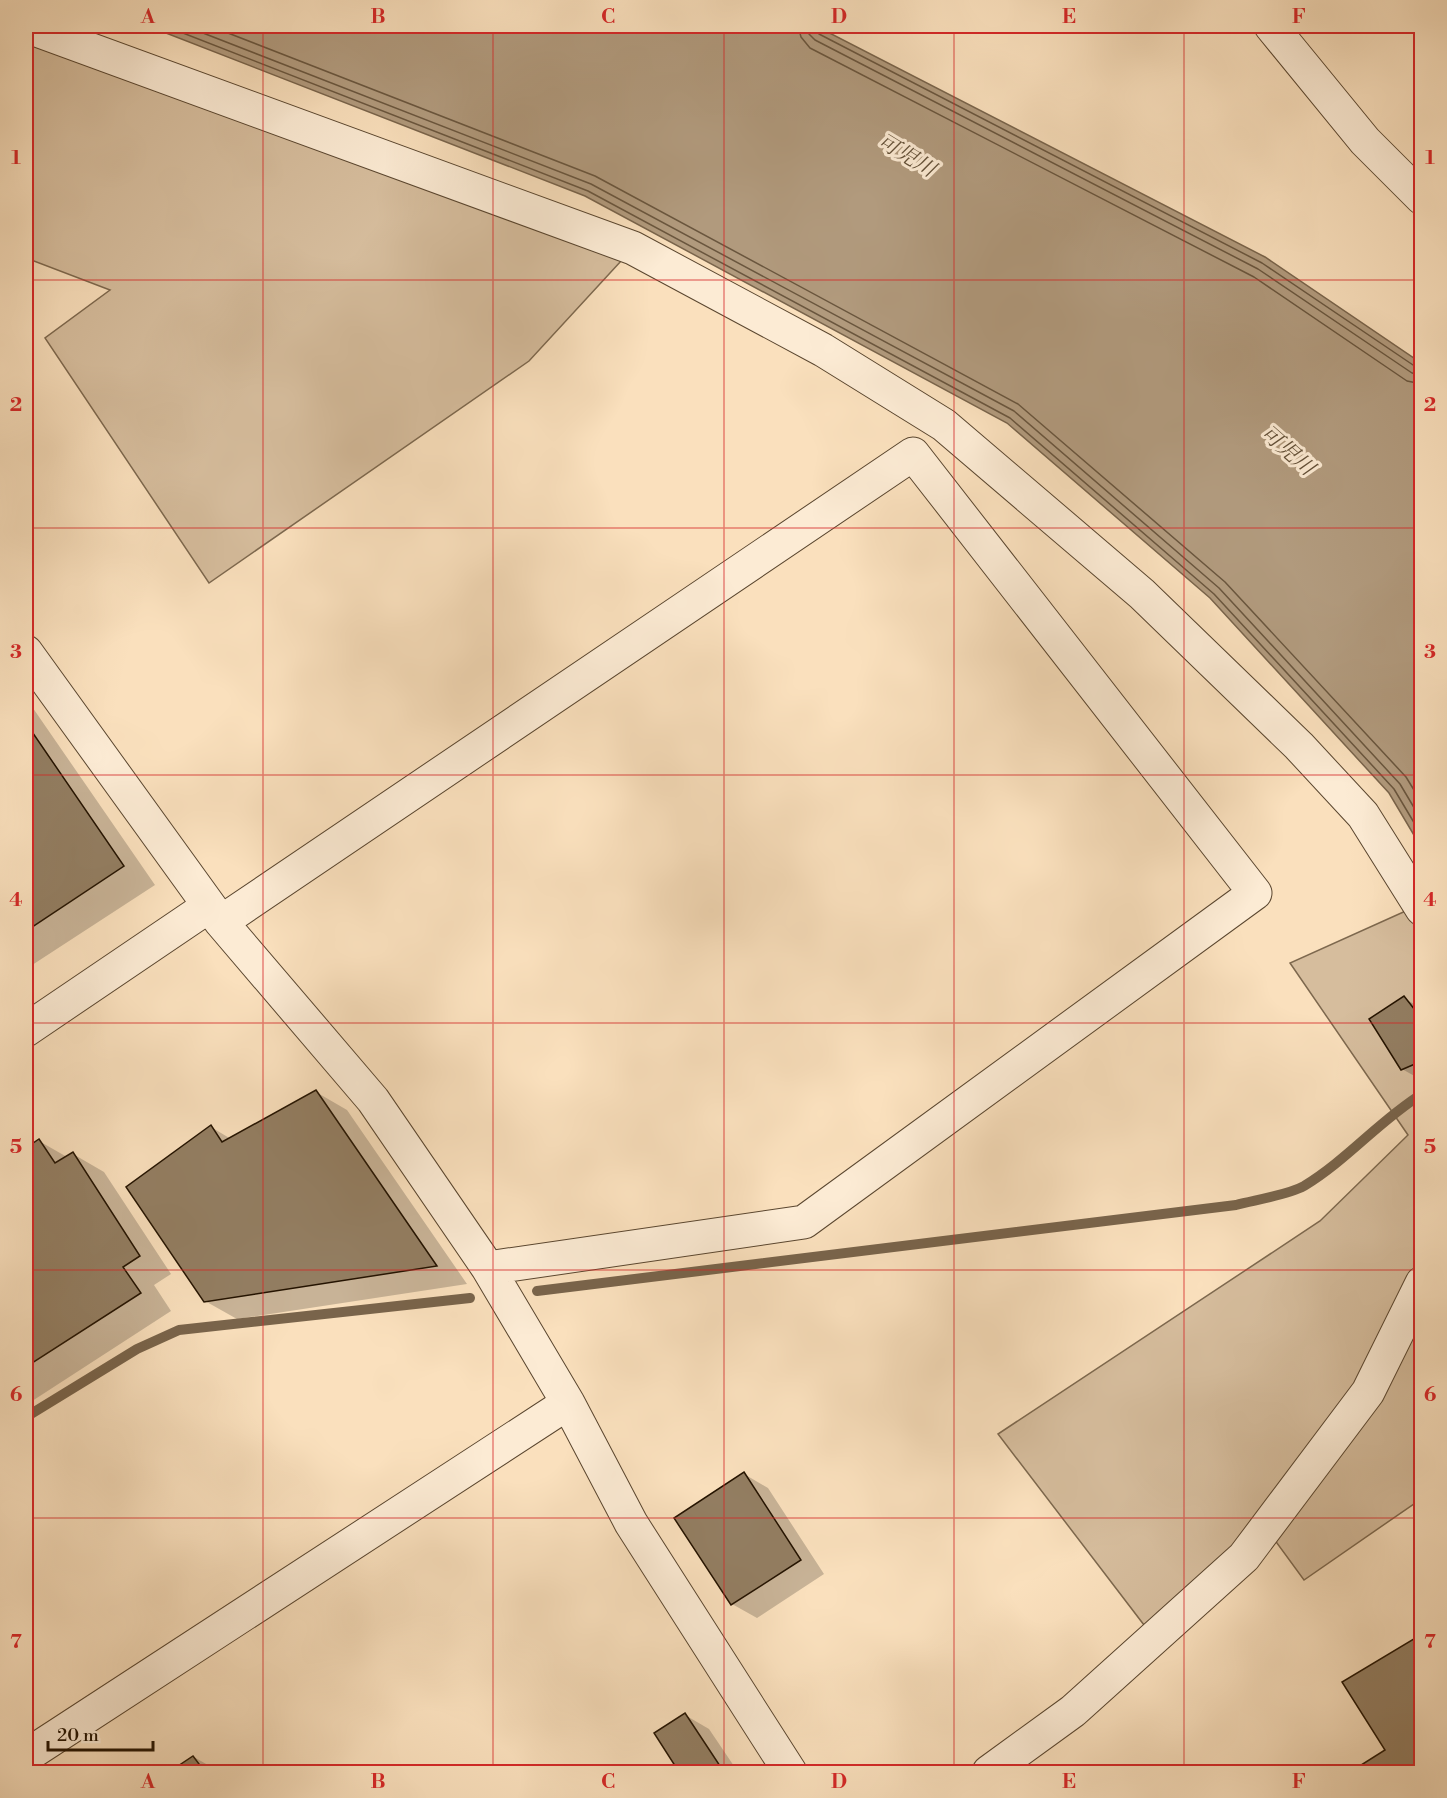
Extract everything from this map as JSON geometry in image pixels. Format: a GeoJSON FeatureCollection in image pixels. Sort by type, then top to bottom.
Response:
{"type":"FeatureCollection","features":[{"type":"Feature","properties":{"kind":"street"},"geometry":{"type":"LineString","coordinates":[[26,26],[633,248],[823,350],[944,425],[1142,594],[1299,746],[1363,815],[1422,909]]}},
{"type":"Feature","properties":{"kind":"street"},"geometry":{"type":"LineString","coordinates":[[1271,26],[1365,141],[1422,198]]}},
{"type":"Feature","properties":{"kind":"street"},"geometry":{"type":"LineString","coordinates":[[26,1030],[215,914],[913,454],[1255,893],[804,1222],[488,1268]]}},
{"type":"Feature","properties":{"kind":"street"},"geometry":{"type":"LineString","coordinates":[[26,652],[215,914],[373,1100],[488,1268],[568,1403],[631,1523],[790,1773]]}},
{"type":"Feature","properties":{"kind":"street"},"geometry":{"type":"LineString","coordinates":[[989,1773],[1073,1711],[1244,1557],[1368,1392],[1422,1283]]}},
{"type":"Feature","properties":{"kind":"street"},"geometry":{"type":"LineString","coordinates":[[26,1756],[568,1403]]}},
{"type":"Feature","properties":{"kind":"shaded area"},"geometry":{"type":"Polygon","coordinates":[[[26,26],[633,248],[529,361],[209,583],[45,338],[110,290],[26,258],[26,26]]]}},
{"type":"Feature","properties":{"kind":"shaded area"},"geometry":{"type":"Polygon","coordinates":[[[1419,905],[1422,909],[1421,1499],[1304,1580],[1266,1528],[1154,1638],[998,1434],[1320,1221],[1408,1135],[1290,963],[1419,905]]]}},
{"type":"Feature","properties":{"kind":"water","name":"可児川"},"geometry":{"type":"Polygon","coordinates":[[[148,26],[816,26],[1265,257],[1421,363],[1421,847],[1389,793],[1210,598],[1007,423],[585,196],[148,26]]]}},
{"type":"Feature","properties":{"kind":"building"},"geometry":{"type":"Polygon","coordinates":[[[26,723],[124,866],[26,931],[26,723]]]}},
{"type":"Feature","properties":{"kind":"building"},"geometry":{"type":"Polygon","coordinates":[[[1404,996],[1422,1019],[1422,1061],[1401,1070],[1369,1019],[1404,996]]]}},
{"type":"Feature","properties":{"kind":"building"},"geometry":{"type":"Polygon","coordinates":[[[316,1090],[437,1266],[204,1302],[126,1187],[211,1125],[222,1142],[316,1090]]]}},
{"type":"Feature","properties":{"kind":"building"},"geometry":{"type":"Polygon","coordinates":[[[39,1139],[55,1163],[73,1152],[140,1256],[123,1267],[141,1293],[26,1367],[26,1148],[39,1139]]]}},
{"type":"Feature","properties":{"kind":"building"},"geometry":{"type":"Polygon","coordinates":[[[744,1472],[801,1560],[731,1605],[674,1518],[744,1472]]]}},
{"type":"Feature","properties":{"kind":"building"},"geometry":{"type":"Polygon","coordinates":[[[1422,1634],[1422,1772],[1350,1772],[1385,1750],[1342,1682],[1422,1634]]]}},
{"type":"Feature","properties":{"kind":"building"},"geometry":{"type":"Polygon","coordinates":[[[685,1713],[724,1772],[679,1772],[654,1733],[685,1713]]]}},
{"type":"Feature","properties":{"kind":"building"},"geometry":{"type":"Polygon","coordinates":[[[193,1756],[205,1772],[169,1772],[193,1756]]]}},
{"type":"Feature","properties":{"kind":"waterway"},"geometry":{"type":"LineString","coordinates":[[537,1291],[1236,1205],[1280,1195],[1304,1186],[1320,1176],[1422,1094]]}},
{"type":"Feature","properties":{"kind":"waterway"},"geometry":{"type":"LineString","coordinates":[[26,1417],[137,1349],[179,1330],[470,1298]]}}]}
